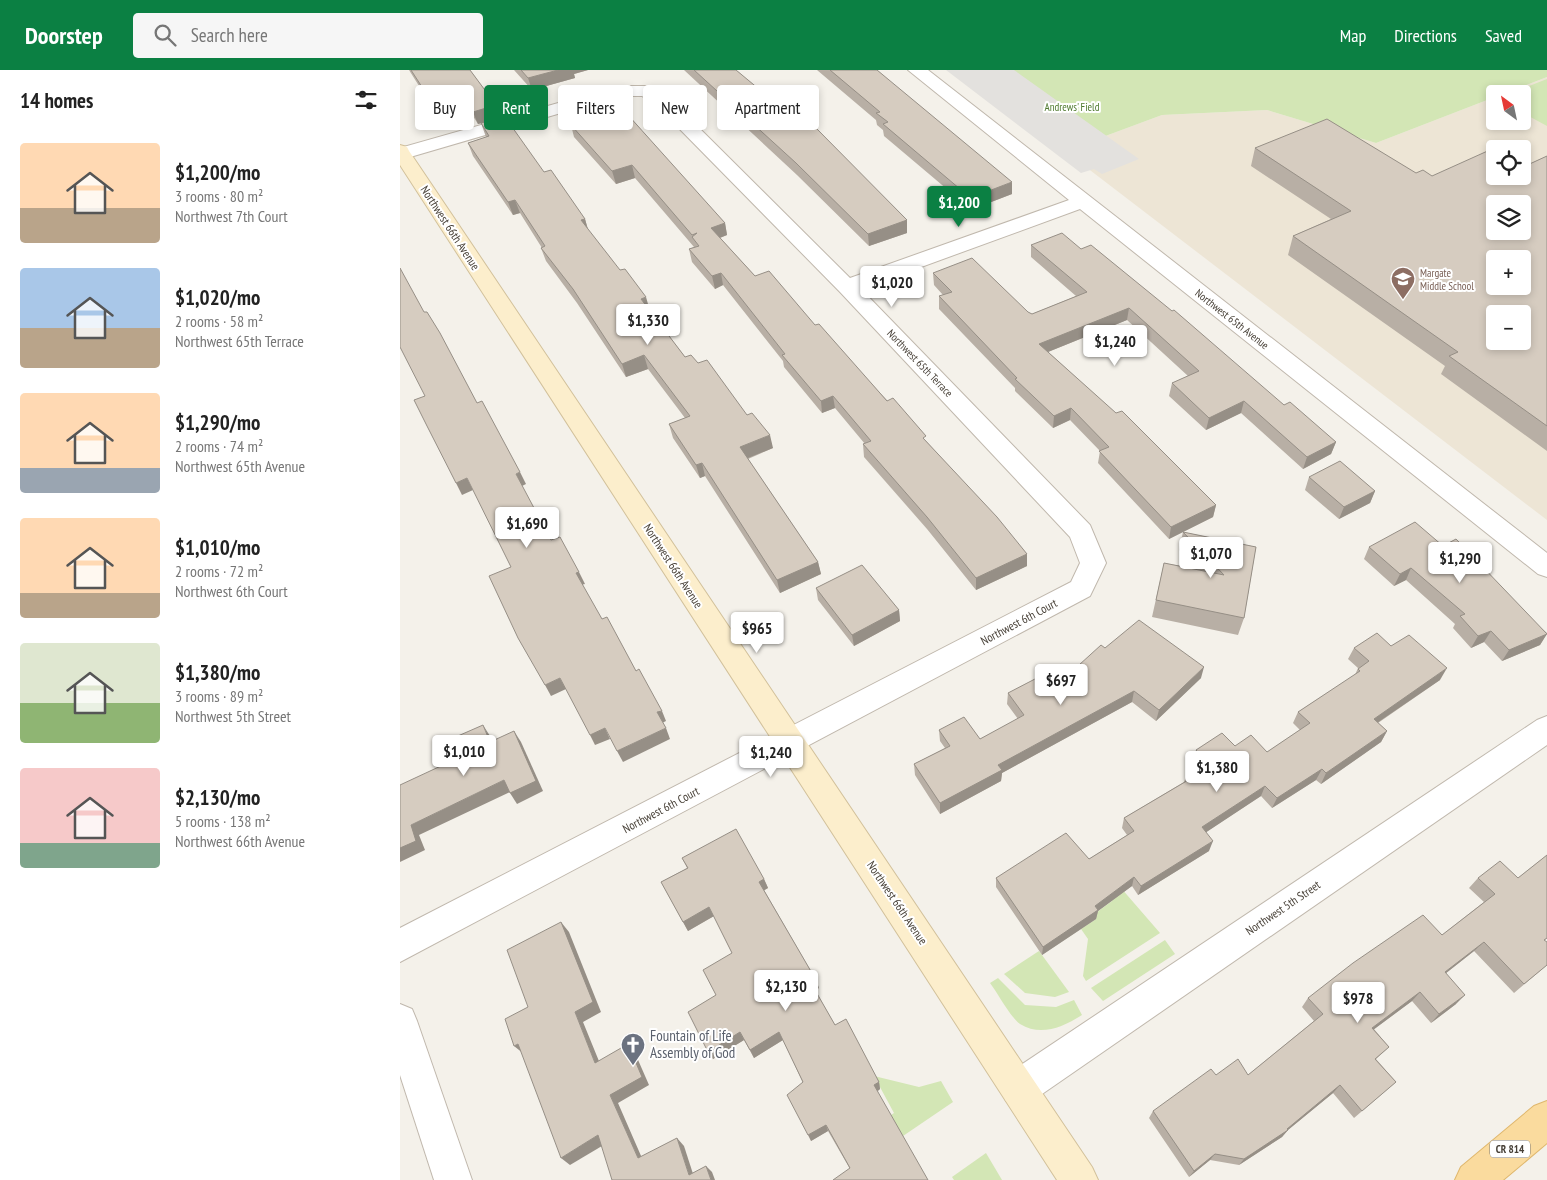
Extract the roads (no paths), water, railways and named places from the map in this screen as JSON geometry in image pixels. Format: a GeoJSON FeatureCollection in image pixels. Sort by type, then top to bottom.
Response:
{"type":"FeatureCollection","features":[{"type":"Feature","properties":{"kind":"main road","name":"CR 814"},"geometry":{"type":"LineString","coordinates":[[1474,1180],[1547,1119]]}},
{"type":"Feature","properties":{"kind":"street","name":"Northwest 65th Avenue"},"geometry":{"type":"LineString","coordinates":[[917,70],[1547,567]]}},
{"type":"Feature","properties":{"kind":"street","name":"Northwest 65th Terrace"},"geometry":{"type":"LineString","coordinates":[[401,153],[618,92],[646,92],[662,101],[847,287],[1081,532],[1093,563]]}},
{"type":"Feature","properties":{"kind":"street","name":"Northwest 66th Avenue"},"geometry":{"type":"LineString","coordinates":[[401,153],[1079,1180]]}},
{"type":"Feature","properties":{"kind":"street"},"geometry":{"type":"LineString","coordinates":[[847,287],[1083,201]]}},
{"type":"Feature","properties":{"kind":"street","name":"Northwest 6th Court"},"geometry":{"type":"LineString","coordinates":[[400,946],[1081,589],[1093,563]]}},
{"type":"Feature","properties":{"kind":"street","name":"Northwest 5th Street"},"geometry":{"type":"LineString","coordinates":[[1019,1088],[1547,729]]}},
{"type":"Feature","properties":{"kind":"street"},"geometry":{"type":"LineString","coordinates":[[400,1020],[453,1180]]}},
{"type":"Feature","properties":{"kind":"place","name":"Margate Middle School"},"geometry":{"type":"Point","coordinates":[1403,300]}},
{"type":"Feature","properties":{"kind":"place","name":"Fountain of Life Assembly of God"},"geometry":{"type":"Point","coordinates":[633,1066]}},
{"type":"Feature","properties":{"kind":"park label","name":"Andrews' Field"},"geometry":{"type":"Point","coordinates":[1072,107]}}]}
